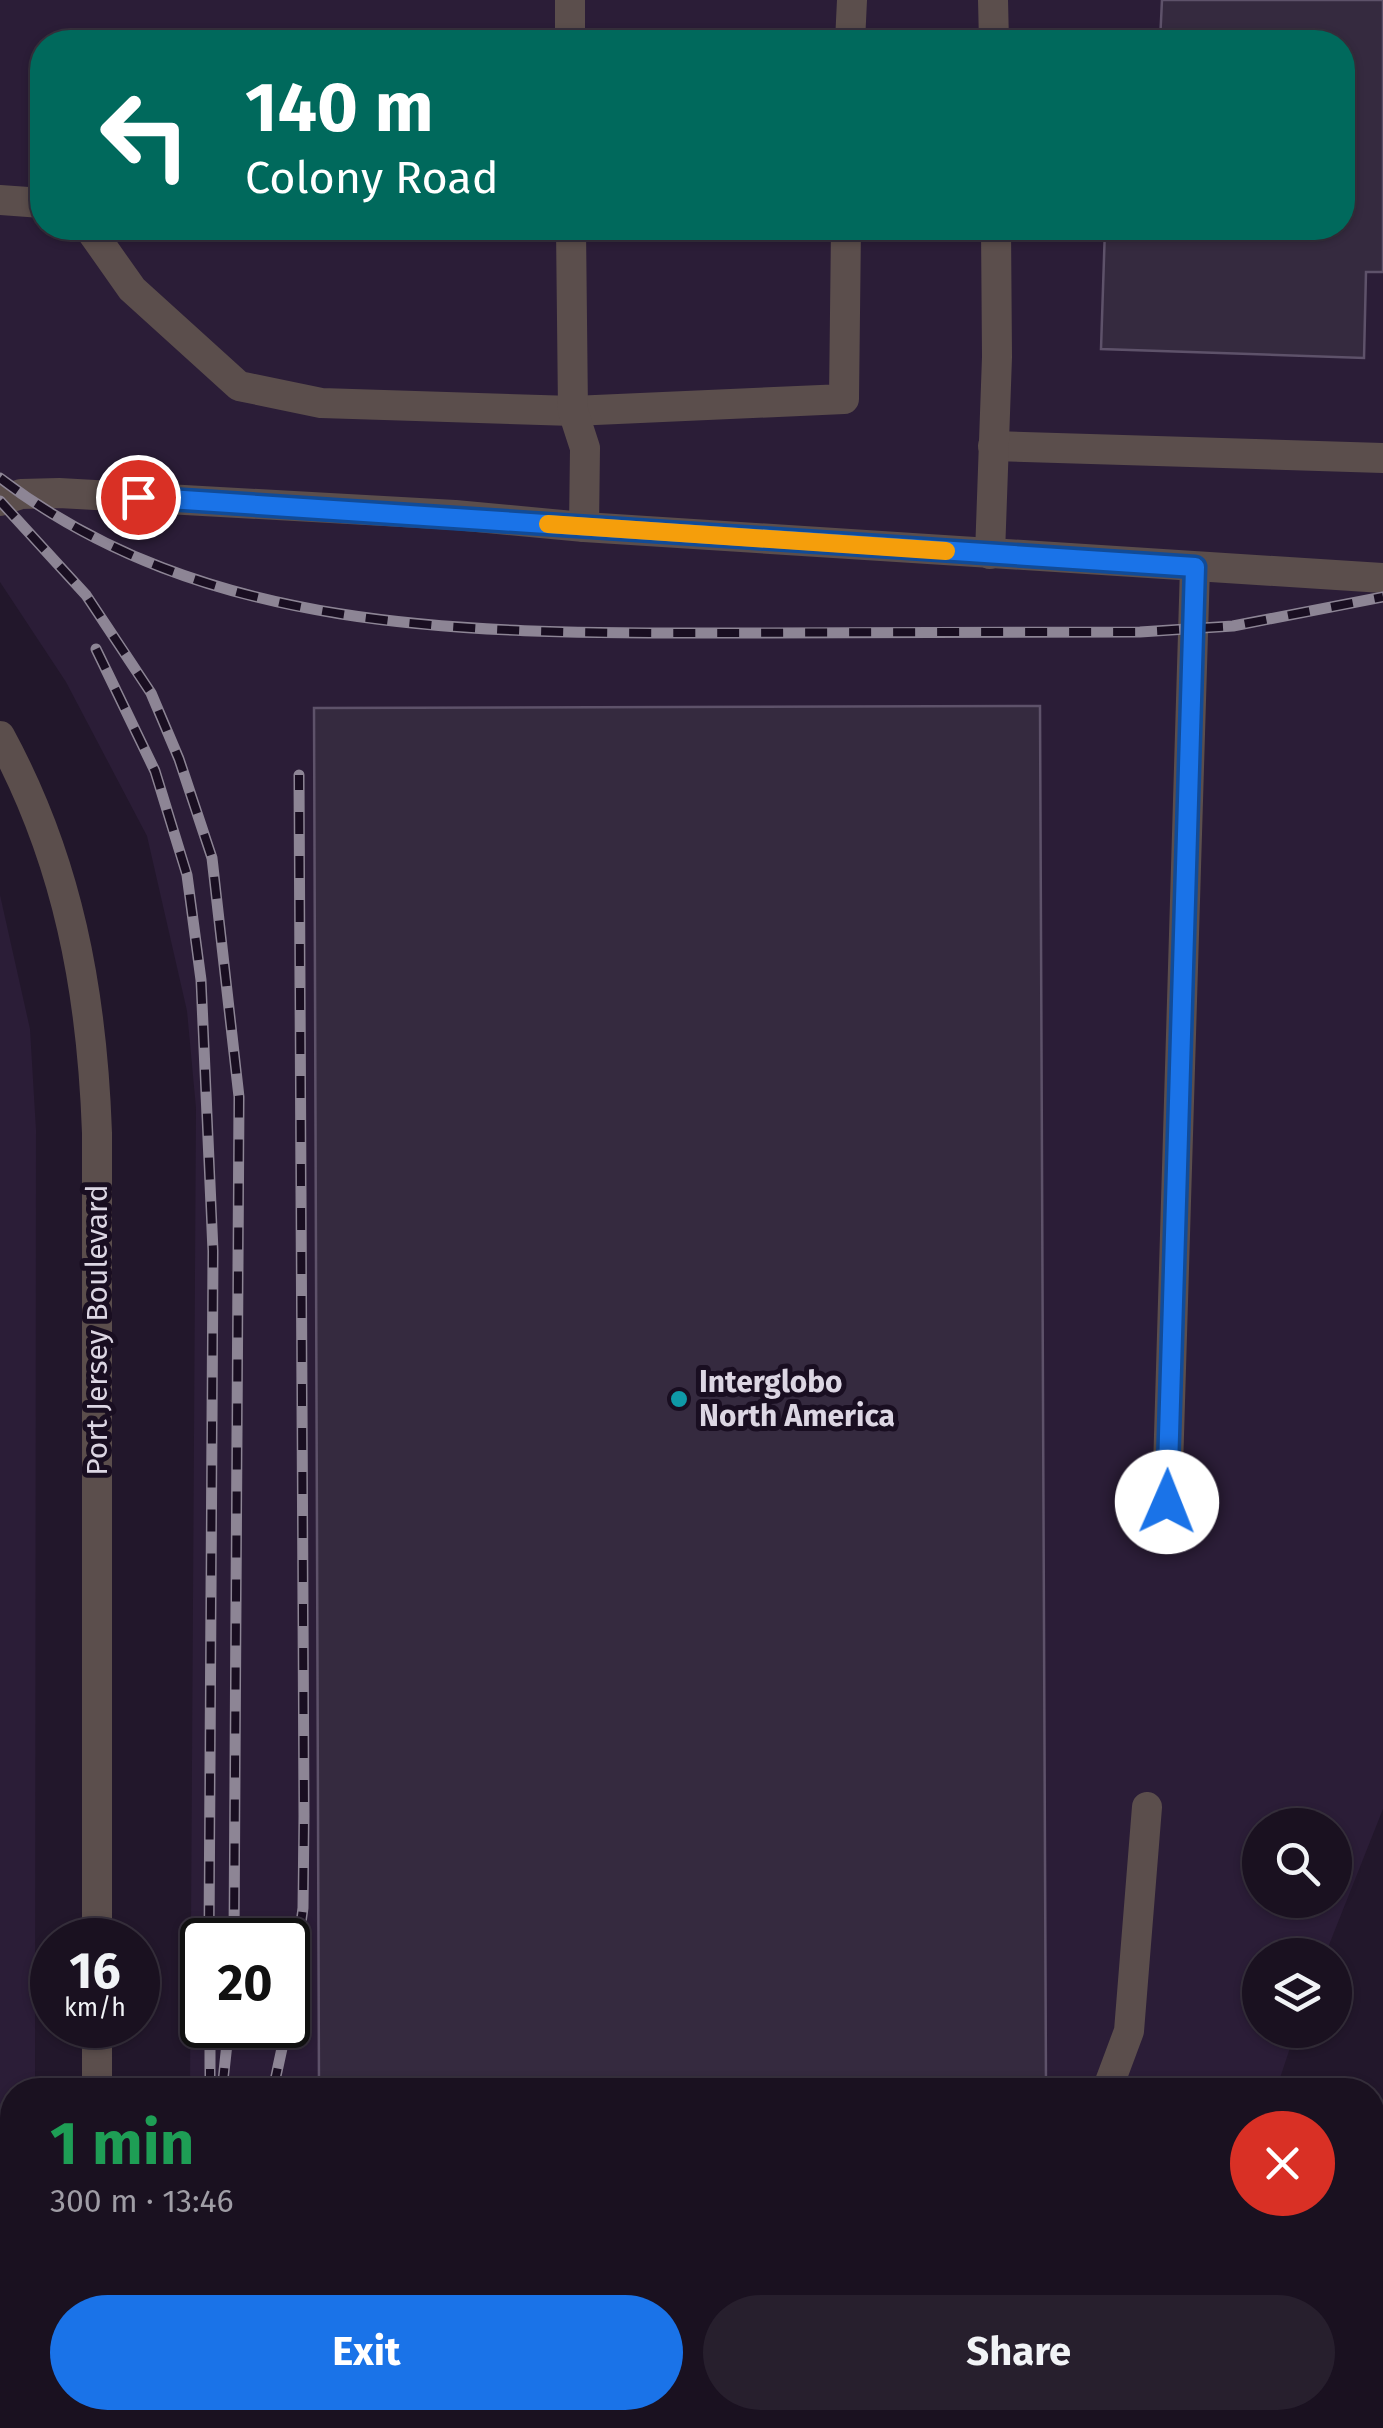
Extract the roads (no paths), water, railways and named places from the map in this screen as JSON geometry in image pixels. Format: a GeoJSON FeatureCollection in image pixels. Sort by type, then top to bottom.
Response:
{"type":"FeatureCollection","features":[{"type":"Feature","properties":{"kind":"street"},"geometry":{"type":"LineString","coordinates":[[570,0],[570,30]]}},
{"type":"Feature","properties":{"kind":"street"},"geometry":{"type":"LineString","coordinates":[[851,30],[852,0]]}},
{"type":"Feature","properties":{"kind":"street"},"geometry":{"type":"LineString","coordinates":[[993,0],[994,30]]}},
{"type":"Feature","properties":{"kind":"street"},"geometry":{"type":"LineString","coordinates":[[0,200],[30,202]]}},
{"type":"Feature","properties":{"kind":"street"},"geometry":{"type":"LineString","coordinates":[[98,240],[132,288],[239,386],[321,403],[572,410],[844,399],[846,240]]}},
{"type":"Feature","properties":{"kind":"street"},"geometry":{"type":"LineString","coordinates":[[571,240],[572,410],[584,448],[584,527]]}},
{"type":"Feature","properties":{"kind":"street"},"geometry":{"type":"LineString","coordinates":[[990,554],[996,240]]}},
{"type":"Feature","properties":{"kind":"street"},"geometry":{"type":"LineString","coordinates":[[993,446],[1383,458]]}},
{"type":"Feature","properties":{"kind":"street"},"geometry":{"type":"LineString","coordinates":[[0,501],[21,494],[59,493],[455,515],[584,527],[1383,578]]}},
{"type":"Feature","properties":{"kind":"street"},"geometry":{"type":"LineString","coordinates":[[1167,1502],[1195,567]]}},
{"type":"Feature","properties":{"kind":"street","name":"Port Jersey Boulevard"},"geometry":{"type":"LineString","coordinates":[[0,736],[56,859],[80,950],[91,1022],[97,1133],[97,1918]]}},
{"type":"Feature","properties":{"kind":"street"},"geometry":{"type":"LineString","coordinates":[[1111,2078],[1128,2031],[1147,1808]]}},
{"type":"Feature","properties":{"kind":"street"},"geometry":{"type":"LineString","coordinates":[[97,2048],[97,2078]]}},
{"type":"Feature","properties":{"kind":"railway"},"geometry":{"type":"LineString","coordinates":[[0,478],[81,531],[168,570],[258,597],[351,616],[445,626],[637,633],[1140,632],[1233,626],[1383,597]]}},
{"type":"Feature","properties":{"kind":"railway"},"geometry":{"type":"LineString","coordinates":[[0,501],[86,595],[151,693],[179,759],[212,858],[239,1097],[234,1918]]}},
{"type":"Feature","properties":{"kind":"railway"},"geometry":{"type":"LineString","coordinates":[[96,649],[155,771],[187,875],[201,980],[213,1251],[209,1918]]}},
{"type":"Feature","properties":{"kind":"railway"},"geometry":{"type":"LineString","coordinates":[[299,775],[302,1918]]}},
{"type":"Feature","properties":{"kind":"railway"},"geometry":{"type":"LineString","coordinates":[[210,2048],[210,2078]]}},
{"type":"Feature","properties":{"kind":"railway"},"geometry":{"type":"LineString","coordinates":[[223,2078],[227,2048]]}},
{"type":"Feature","properties":{"kind":"railway"},"geometry":{"type":"LineString","coordinates":[[276,2078],[282,2048]]}},
{"type":"Feature","properties":{"kind":"place","name":"Interglobo North America"},"geometry":{"type":"Point","coordinates":[679,1399]}}]}
